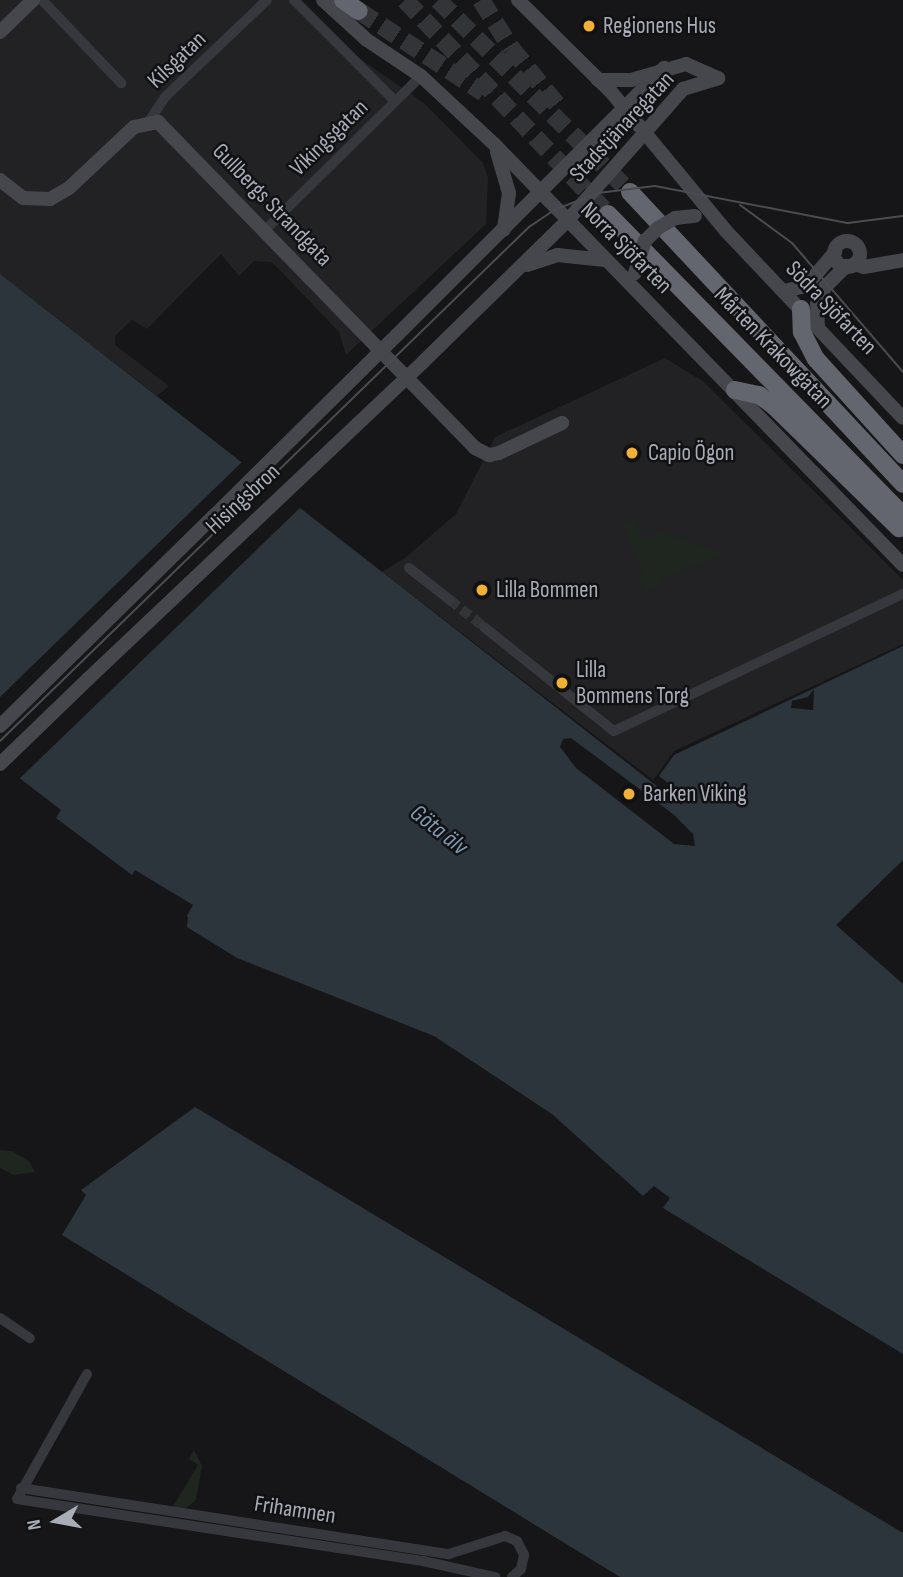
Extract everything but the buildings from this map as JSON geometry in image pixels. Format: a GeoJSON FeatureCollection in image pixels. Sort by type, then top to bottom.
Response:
{"type":"FeatureCollection","features":[{"type":"Feature","properties":{"kind":"highway"},"geometry":{"type":"LineString","coordinates":[[343,0],[359,11]]}},
{"type":"Feature","properties":{"kind":"highway","name":"Mårten Krakowgatan"},"geometry":{"type":"LineString","coordinates":[[630,192],[903,484]]}},
{"type":"Feature","properties":{"kind":"highway","name":"Mårten Krakowgatan"},"geometry":{"type":"LineString","coordinates":[[608,214],[901,522]]}},
{"type":"Feature","properties":{"kind":"highway"},"geometry":{"type":"LineString","coordinates":[[801,309],[802,332],[816,359],[903,455]]}},
{"type":"Feature","properties":{"kind":"highway"},"geometry":{"type":"LineString","coordinates":[[735,390],[759,395],[901,522]]}},
{"type":"Feature","properties":{"kind":"main road"},"geometry":{"type":"LineString","coordinates":[[0,32],[33,0]]}},
{"type":"Feature","properties":{"kind":"main road","name":"Norra Sjöfarten"},"geometry":{"type":"LineString","coordinates":[[323,0],[366,40],[421,76],[494,144],[883,544]]}},
{"type":"Feature","properties":{"kind":"main road","name":"Södra Sjöfarten"},"geometry":{"type":"LineString","coordinates":[[518,0],[626,109],[644,135],[726,231],[903,418]]}},
{"type":"Feature","properties":{"kind":"main road","name":"Stadstjänaregatan"},"geometry":{"type":"LineString","coordinates":[[541,194],[671,66],[697,65],[718,78],[683,89],[567,221]]}},
{"type":"Feature","properties":{"kind":"main road"},"geometry":{"type":"LineString","coordinates":[[598,80],[631,80],[671,66]]}},
{"type":"Feature","properties":{"kind":"main road"},"geometry":{"type":"LineString","coordinates":[[0,180],[23,198],[50,200],[69,188],[124,135],[149,121]]}},
{"type":"Feature","properties":{"kind":"main road","name":"Gullbergs Strandgata"},"geometry":{"type":"LineString","coordinates":[[149,121],[164,126],[265,229],[410,386],[475,449],[489,455],[562,423]]}},
{"type":"Feature","properties":{"kind":"main road"},"geometry":{"type":"LineString","coordinates":[[494,144],[509,193],[503,232]]}},
{"type":"Feature","properties":{"kind":"main road","name":"Hisingsbron"},"geometry":{"type":"LineString","coordinates":[[0,726],[541,194]]}},
{"type":"Feature","properties":{"kind":"main road","name":"Södra Sjöfarten"},"geometry":{"type":"LineString","coordinates":[[639,291],[635,273],[645,241],[657,228],[675,218],[695,216],[726,231]]}},
{"type":"Feature","properties":{"kind":"main road","name":"Hisingsbron"},"geometry":{"type":"LineString","coordinates":[[0,764],[423,362],[567,221]]}},
{"type":"Feature","properties":{"kind":"main road"},"geometry":{"type":"LineString","coordinates":[[784,291],[806,286],[842,242],[854,243],[860,253],[825,287],[817,304],[818,328]]}},
{"type":"Feature","properties":{"kind":"main road"},"geometry":{"type":"LineString","coordinates":[[835,252],[839,263],[864,267],[903,260]]}},
{"type":"Feature","properties":{"kind":"main road","name":"Hisingsbron"},"geometry":{"type":"LineString","coordinates":[[519,268],[557,255],[606,260]]}},
{"type":"Feature","properties":{"kind":"main road"},"geometry":{"type":"LineString","coordinates":[[883,544],[903,558]]}},
{"type":"Feature","properties":{"kind":"main road"},"geometry":{"type":"LineString","coordinates":[[883,544],[903,565]]}},
{"type":"Feature","properties":{"kind":"street"},"geometry":{"type":"LineString","coordinates":[[42,0],[121,83]]}},
{"type":"Feature","properties":{"kind":"street","name":"Kilsgatan"},"geometry":{"type":"LineString","coordinates":[[149,121],[165,97],[267,0]]}},
{"type":"Feature","properties":{"kind":"street"},"geometry":{"type":"LineString","coordinates":[[294,0],[395,101]]}},
{"type":"Feature","properties":{"kind":"street","name":"Vikingsgatan"},"geometry":{"type":"LineString","coordinates":[[265,229],[421,76]]}},
{"type":"Feature","properties":{"kind":"street"},"geometry":{"type":"LineString","coordinates":[[409,568],[450,600]]}},
{"type":"Feature","properties":{"kind":"street"},"geometry":{"type":"LineString","coordinates":[[484,627],[614,731],[903,594]]}},
{"type":"Feature","properties":{"kind":"street"},"geometry":{"type":"LineString","coordinates":[[0,1318],[30,1338]]}},
{"type":"Feature","properties":{"kind":"street"},"geometry":{"type":"LineString","coordinates":[[21,1488],[87,1374]]}},
{"type":"Feature","properties":{"kind":"street","name":"Frihamnen"},"geometry":{"type":"LineString","coordinates":[[495,1577],[423,1561],[17,1499],[21,1488],[449,1554],[505,1536],[517,1541],[524,1555],[521,1569],[512,1577]]}},
{"type":"Feature","properties":{"kind":"shaded area"},"geometry":{"type":"Polygon","coordinates":[[[0,0],[300,0],[353,54],[424,103],[483,163],[488,177],[486,224],[346,355],[339,332],[272,262],[254,261],[239,276],[221,254],[147,329],[132,320],[115,336],[115,345],[169,386],[157,396],[0,274],[0,0]]]}},
{"type":"Feature","properties":{"kind":"shaded area"},"geometry":{"type":"Polygon","coordinates":[[[665,358],[704,382],[903,580],[903,644],[674,751],[653,780],[382,572],[405,558],[456,514],[495,437],[665,358]]]}},
{"type":"Feature","properties":{"kind":"shaded area"},"geometry":{"type":"Polygon","coordinates":[[[633,520],[638,522],[637,530],[643,536],[651,537],[657,530],[722,554],[660,580],[662,585],[646,592],[639,577],[644,574],[622,525],[633,520]]]}},
{"type":"Feature","properties":{"kind":"shaded area"},"geometry":{"type":"Polygon","coordinates":[[[0,1150],[12,1151],[29,1161],[35,1172],[14,1175],[0,1168],[0,1150]]]}},
{"type":"Feature","properties":{"kind":"shaded area"},"geometry":{"type":"Polygon","coordinates":[[[194,1450],[202,1466],[196,1500],[186,1508],[172,1508],[198,1465],[189,1459],[194,1450]]]}},
{"type":"Feature","properties":{"kind":"water","name":"Göta älv"},"geometry":{"type":"Polygon","coordinates":[[[0,274],[681,805],[687,797],[659,776],[674,755],[903,646],[903,860],[836,925],[903,984],[903,1354],[663,1208],[670,1198],[654,1186],[643,1196],[552,1114],[434,1036],[237,958],[187,927],[188,917],[56,818],[61,810],[0,763],[0,274]],[[571,738],[563,739],[560,747],[576,768],[674,844],[695,846],[693,834],[673,814],[571,738]]]}},
{"type":"Feature","properties":{"kind":"water"},"geometry":{"type":"Polygon","coordinates":[[[195,1107],[903,1533],[903,1577],[620,1577],[62,1235],[86,1195],[81,1190],[195,1107]]]}},
{"type":"Feature","properties":{"kind":"pier"},"geometry":{"type":"Polygon","coordinates":[[[244,460],[302,506],[17,781],[0,768],[0,697],[244,460]]]}},
{"type":"Feature","properties":{"kind":"pier"},"geometry":{"type":"Polygon","coordinates":[[[814,689],[813,710],[791,708],[792,701],[808,697],[814,689]]]}},
{"type":"Feature","properties":{"kind":"pier"},"geometry":{"type":"Polygon","coordinates":[[[135,870],[193,905],[185,919],[130,879],[135,870]]]}},
{"type":"Feature","properties":{"kind":"tunnel"},"geometry":{"type":"LineString","coordinates":[[405,0],[608,214]]}},
{"type":"Feature","properties":{"kind":"tunnel"},"geometry":{"type":"LineString","coordinates":[[438,0],[630,192]]}},
{"type":"Feature","properties":{"kind":"tunnel"},"geometry":{"type":"LineString","coordinates":[[481,0],[511,48],[558,106]]}},
{"type":"Feature","properties":{"kind":"tunnel"},"geometry":{"type":"LineString","coordinates":[[359,11],[484,93]]}},
{"type":"Feature","properties":{"kind":"tunnel"},"geometry":{"type":"LineString","coordinates":[[450,600],[484,627]]}},
{"type":"Feature","properties":{"kind":"tram line"},"geometry":{"type":"LineString","coordinates":[[0,741],[529,227],[554,210],[598,193],[655,186],[848,223],[903,216]]}},
{"type":"Feature","properties":{"kind":"tram line"},"geometry":{"type":"LineString","coordinates":[[740,205],[792,243],[903,372]]}},
{"type":"Feature","properties":{"kind":"place","name":"Regionens Hus"},"geometry":{"type":"Point","coordinates":[589,26]}},
{"type":"Feature","properties":{"kind":"place","name":"Capio Ögon"},"geometry":{"type":"Point","coordinates":[632,453]}},
{"type":"Feature","properties":{"kind":"place","name":"Lilla Bommen"},"geometry":{"type":"Point","coordinates":[482,590]}},
{"type":"Feature","properties":{"kind":"place","name":"Lilla Bommens Torg"},"geometry":{"type":"Point","coordinates":[562,683]}},
{"type":"Feature","properties":{"kind":"place","name":"Barken Viking"},"geometry":{"type":"Point","coordinates":[629,794]}}]}
